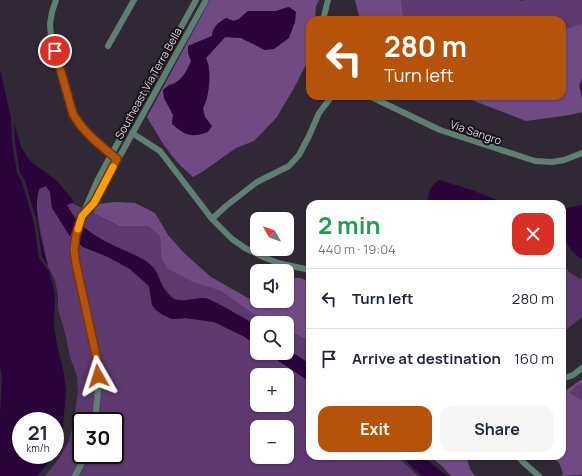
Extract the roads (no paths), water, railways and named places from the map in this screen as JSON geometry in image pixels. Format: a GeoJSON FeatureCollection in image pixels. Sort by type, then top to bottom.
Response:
{"type":"FeatureCollection","features":[{"type":"Feature","properties":{"kind":"street"},"geometry":{"type":"LineString","coordinates":[[56,0],[50,24],[51,38],[73,114],[84,130],[117,159]]}},
{"type":"Feature","properties":{"kind":"street"},"geometry":{"type":"LineString","coordinates":[[108,46],[134,0]]}},
{"type":"Feature","properties":{"kind":"street","name":"Southeast Via Terra Bella"},"geometry":{"type":"LineString","coordinates":[[96,412],[98,391],[97,360],[76,264],[74,250],[76,235],[82,216],[98,179],[196,0]]}},
{"type":"Feature","properties":{"kind":"street","name":"Southeast Via Terra Bella"},"geometry":{"type":"LineString","coordinates":[[82,216],[94,203],[206,0]]}},
{"type":"Feature","properties":{"kind":"street"},"geometry":{"type":"LineString","coordinates":[[324,16],[328,0]]}},
{"type":"Feature","properties":{"kind":"street"},"geometry":{"type":"LineString","coordinates":[[212,219],[257,182],[289,166],[299,155],[310,136],[319,113],[329,100]]}},
{"type":"Feature","properties":{"kind":"street","name":"Via Sangro"},"geometry":{"type":"LineString","coordinates":[[377,100],[440,130],[528,159],[552,162],[564,160],[582,153]]}},
{"type":"Feature","properties":{"kind":"street"},"geometry":{"type":"LineString","coordinates":[[132,133],[160,150],[212,219],[232,239],[250,251],[278,263],[306,269]]}},
{"type":"Feature","properties":{"kind":"street"},"geometry":{"type":"LineString","coordinates":[[566,377],[582,368]]}},
{"type":"Feature","properties":{"kind":"street"},"geometry":{"type":"LineString","coordinates":[[521,460],[538,476]]}},
{"type":"Feature","properties":{"kind":"street"},"geometry":{"type":"LineString","coordinates":[[75,476],[81,464]]}}]}
